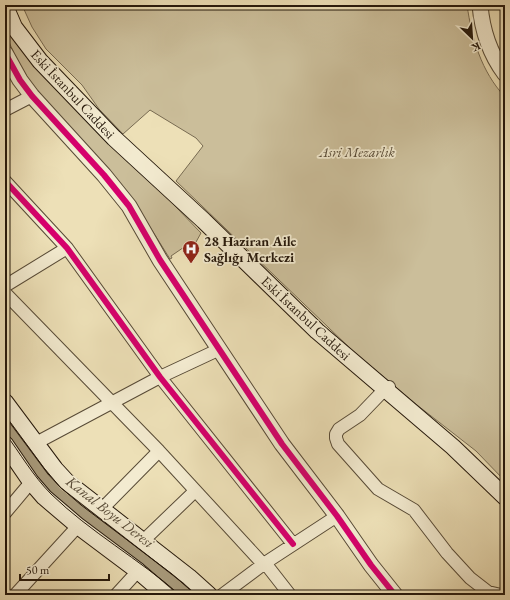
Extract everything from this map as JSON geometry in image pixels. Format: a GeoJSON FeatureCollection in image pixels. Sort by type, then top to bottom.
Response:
{"type":"FeatureCollection","features":[{"type":"Feature","properties":{"kind":"main road","name":"Eski İstanbul Caddesi"},"geometry":{"type":"LineString","coordinates":[[10,5],[17,22],[25,34],[80,96],[302,309],[453,447],[505,497]]}},
{"type":"Feature","properties":{"kind":"main road","name":"Eski İstanbul Caddesi"},"geometry":{"type":"LineString","coordinates":[[5,6],[14,27],[40,61],[114,138],[204,221],[303,318],[387,388],[416,408],[505,488]]}},
{"type":"Feature","properties":{"kind":"main road"},"geometry":{"type":"LineString","coordinates":[[5,402],[55,469],[67,482],[101,510],[189,577],[209,595]]}},
{"type":"Feature","properties":{"kind":"main road"},"geometry":{"type":"LineString","coordinates":[[6,448],[44,497],[78,526],[138,571],[166,595]]}},
{"type":"Feature","properties":{"kind":"street"},"geometry":{"type":"LineString","coordinates":[[480,5],[488,44],[505,74]]}},
{"type":"Feature","properties":{"kind":"street"},"geometry":{"type":"LineString","coordinates":[[5,53],[20,80],[32,96],[104,175],[129,206],[160,260],[282,444],[371,565],[395,595]]}},
{"type":"Feature","properties":{"kind":"street"},"geometry":{"type":"LineString","coordinates":[[5,110],[32,96]]}},
{"type":"Feature","properties":{"kind":"street"},"geometry":{"type":"LineString","coordinates":[[5,182],[67,248],[160,377],[293,544]]}},
{"type":"Feature","properties":{"kind":"street"},"geometry":{"type":"LineString","coordinates":[[5,286],[67,248]]}},
{"type":"Feature","properties":{"kind":"street"},"geometry":{"type":"LineString","coordinates":[[5,293],[159,451],[264,564],[290,595]]}},
{"type":"Feature","properties":{"kind":"street"},"geometry":{"type":"LineString","coordinates":[[36,444],[160,377],[220,349]]}},
{"type":"Feature","properties":{"kind":"street"},"geometry":{"type":"LineString","coordinates":[[387,388],[360,415],[339,429],[336,434],[338,444],[378,489],[414,510],[447,553],[470,578],[488,592],[501,595]]}},
{"type":"Feature","properties":{"kind":"street"},"geometry":{"type":"LineString","coordinates":[[101,510],[159,451]]}},
{"type":"Feature","properties":{"kind":"street"},"geometry":{"type":"LineString","coordinates":[[5,513],[31,482]]}},
{"type":"Feature","properties":{"kind":"street"},"geometry":{"type":"LineString","coordinates":[[143,541],[195,491]]}},
{"type":"Feature","properties":{"kind":"street"},"geometry":{"type":"LineString","coordinates":[[222,595],[264,564],[336,516]]}},
{"type":"Feature","properties":{"kind":"street"},"geometry":{"type":"LineString","coordinates":[[15,595],[78,526]]}},
{"type":"Feature","properties":{"kind":"street"},"geometry":{"type":"LineString","coordinates":[[116,595],[138,571]]}},
{"type":"Feature","properties":{"kind":"green space","name":"Asri Mezarlık"},"geometry":{"type":"Polygon","coordinates":[[[22,5],[467,5],[479,54],[490,76],[505,97],[505,481],[476,451],[417,405],[354,352],[176,181],[203,146],[196,138],[150,110],[123,134],[99,109],[82,85],[46,49],[32,27],[22,5]]]}},
{"type":"Feature","properties":{"kind":"green space"},"geometry":{"type":"Polygon","coordinates":[[[8,32],[201,233],[195,243],[193,241],[171,256],[172,258],[170,259],[133,200],[62,121],[27,78],[6,35],[8,32]]]}},
{"type":"Feature","properties":{"kind":"waterway","name":"Kanal Boyu Deresi"},"geometry":{"type":"LineString","coordinates":[[5,425],[56,493],[191,595]]}},
{"type":"Feature","properties":{"kind":"tram line"},"geometry":{"type":"LineString","coordinates":[[5,415],[60,487],[81,505],[172,574],[196,595]]}},
{"type":"Feature","properties":{"kind":"tram line"},"geometry":{"type":"LineString","coordinates":[[5,433],[44,487],[66,508],[148,569],[180,595]]}},
{"type":"Feature","properties":{"kind":"cycle path"},"geometry":{"type":"LineString","coordinates":[[5,53],[20,80],[32,96],[104,175],[129,206],[160,260],[282,444],[337,516],[371,565],[395,595]]}},
{"type":"Feature","properties":{"kind":"cycle path"},"geometry":{"type":"LineString","coordinates":[[5,181],[67,248],[160,377],[293,544]]}},
{"type":"Feature","properties":{"kind":"place","name":"28 Haziran Aile Sağlığı Merkezi"},"geometry":{"type":"Point","coordinates":[191,264]}}]}
